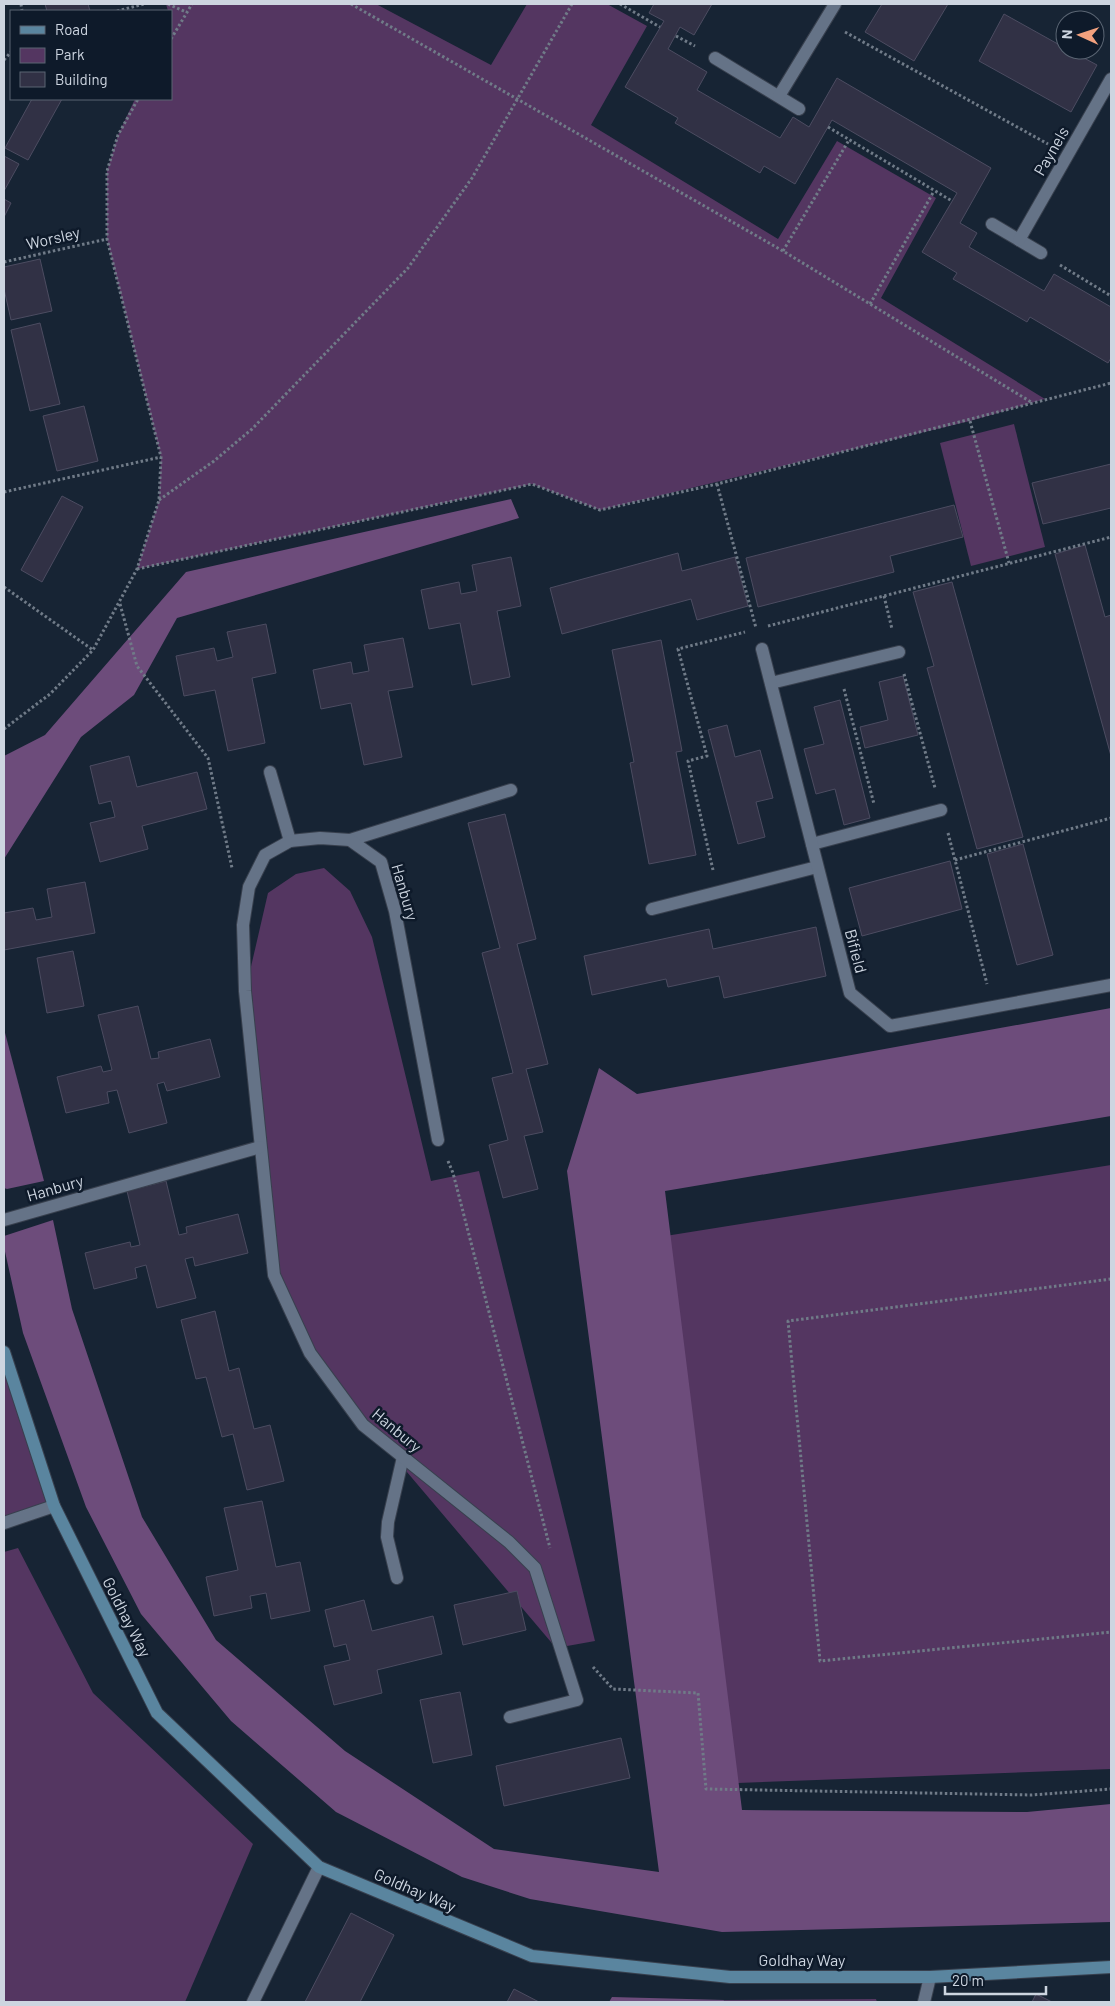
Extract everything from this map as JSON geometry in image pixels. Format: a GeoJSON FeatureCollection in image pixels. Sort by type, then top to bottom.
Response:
{"type":"FeatureCollection","features":[{"type":"Feature","properties":{"kind":"street"},"geometry":{"type":"LineString","coordinates":[[779,96],[835,4]]}},
{"type":"Feature","properties":{"kind":"street"},"geometry":{"type":"LineString","coordinates":[[715,58],[799,109]]}},
{"type":"Feature","properties":{"kind":"street","name":"Paynels"},"geometry":{"type":"LineString","coordinates":[[1019,240],[1111,79]]}},
{"type":"Feature","properties":{"kind":"street"},"geometry":{"type":"LineString","coordinates":[[992,224],[1040,253]]}},
{"type":"Feature","properties":{"kind":"street","name":"Bifield"},"geometry":{"type":"LineString","coordinates":[[762,649],[850,993],[890,1026],[1111,985]]}},
{"type":"Feature","properties":{"kind":"street"},"geometry":{"type":"LineString","coordinates":[[771,684],[898,652]]}},
{"type":"Feature","properties":{"kind":"street"},"geometry":{"type":"LineString","coordinates":[[270,772],[290,841]]}},
{"type":"Feature","properties":{"kind":"street"},"geometry":{"type":"LineString","coordinates":[[350,840],[511,790]]}},
{"type":"Feature","properties":{"kind":"street"},"geometry":{"type":"LineString","coordinates":[[812,844],[941,810]]}},
{"type":"Feature","properties":{"kind":"street","name":"Hanbury"},"geometry":{"type":"LineString","coordinates":[[438,1140],[396,911],[381,862],[350,840],[320,838],[290,841],[266,855],[249,887],[243,925],[245,991],[274,1275],[310,1353],[364,1425],[509,1542],[535,1568],[577,1700],[510,1717]]}},
{"type":"Feature","properties":{"kind":"street"},"geometry":{"type":"LineString","coordinates":[[652,909],[817,867]]}},
{"type":"Feature","properties":{"kind":"street","name":"Hanbury"},"geometry":{"type":"LineString","coordinates":[[4,1220],[260,1146]]}},
{"type":"Feature","properties":{"kind":"street","name":"Goldhay Way"},"geometry":{"type":"LineString","coordinates":[[4,1352],[54,1506],[157,1713],[319,1867],[532,1956],[730,1977],[930,1977],[1111,1967]]}},
{"type":"Feature","properties":{"kind":"street"},"geometry":{"type":"LineString","coordinates":[[398,1578],[387,1538],[388,1522],[403,1457]]}},
{"type":"Feature","properties":{"kind":"street"},"geometry":{"type":"LineString","coordinates":[[4,1523],[54,1506]]}},
{"type":"Feature","properties":{"kind":"street"},"geometry":{"type":"LineString","coordinates":[[252,2002],[319,1867]]}},
{"type":"Feature","properties":{"kind":"street"},"geometry":{"type":"LineString","coordinates":[[924,2002],[930,1977]]}},
{"type":"Feature","properties":{"kind":"path"},"geometry":{"type":"LineString","coordinates":[[121,10],[144,4]]}},
{"type":"Feature","properties":{"kind":"path"},"geometry":{"type":"LineString","coordinates":[[168,4],[186,12]]}},
{"type":"Feature","properties":{"kind":"path"},"geometry":{"type":"LineString","coordinates":[[172,37],[192,4]]}},
{"type":"Feature","properties":{"kind":"path"},"geometry":{"type":"LineString","coordinates":[[351,4],[783,251],[1032,402]]}},
{"type":"Feature","properties":{"kind":"path"},"geometry":{"type":"LineString","coordinates":[[159,500],[214,461],[252,429],[408,268],[472,178],[572,4]]}},
{"type":"Feature","properties":{"kind":"path"},"geometry":{"type":"LineString","coordinates":[[620,4],[660,27]]}},
{"type":"Feature","properties":{"kind":"path"},"geometry":{"type":"LineString","coordinates":[[825,21],[1068,155]]}},
{"type":"Feature","properties":{"kind":"path"},"geometry":{"type":"LineString","coordinates":[[4,729],[50,694],[93,650],[138,568],[159,500],[161,457],[107,239],[107,171],[118,136],[137,100]]}},
{"type":"Feature","properties":{"kind":"path"},"geometry":{"type":"LineString","coordinates":[[828,127],[952,201]]}},
{"type":"Feature","properties":{"kind":"path"},"geometry":{"type":"LineString","coordinates":[[783,251],[848,140]]}},
{"type":"Feature","properties":{"kind":"path"},"geometry":{"type":"LineString","coordinates":[[870,304],[934,190]]}},
{"type":"Feature","properties":{"kind":"path","name":"Worsley"},"geometry":{"type":"LineString","coordinates":[[4,262],[107,239]]}},
{"type":"Feature","properties":{"kind":"path"},"geometry":{"type":"LineString","coordinates":[[1040,253],[1111,296]]}},
{"type":"Feature","properties":{"kind":"path"},"geometry":{"type":"LineString","coordinates":[[138,568],[532,484],[600,510],[717,484],[970,421],[1032,402],[1111,383]]}},
{"type":"Feature","properties":{"kind":"path"},"geometry":{"type":"LineString","coordinates":[[970,421],[1009,563]]}},
{"type":"Feature","properties":{"kind":"path"},"geometry":{"type":"LineString","coordinates":[[4,492],[161,457]]}},
{"type":"Feature","properties":{"kind":"path"},"geometry":{"type":"LineString","coordinates":[[717,484],[762,649]]}},
{"type":"Feature","properties":{"kind":"path"},"geometry":{"type":"LineString","coordinates":[[718,892],[688,762],[707,756],[678,649],[1111,537]]}},
{"type":"Feature","properties":{"kind":"path"},"geometry":{"type":"LineString","coordinates":[[4,587],[93,650]]}},
{"type":"Feature","properties":{"kind":"path"},"geometry":{"type":"LineString","coordinates":[[119,603],[137,666],[208,758],[234,880],[249,887]]}},
{"type":"Feature","properties":{"kind":"path"},"geometry":{"type":"LineString","coordinates":[[838,667],[880,826]]}},
{"type":"Feature","properties":{"kind":"path"},"geometry":{"type":"LineString","coordinates":[[955,860],[1111,818]]}},
{"type":"Feature","properties":{"kind":"path"},"geometry":{"type":"LineString","coordinates":[[438,1140],[454,1173],[551,1553]]}},
{"type":"Feature","properties":{"kind":"path"},"geometry":{"type":"LineString","coordinates":[[1111,1279],[788,1321],[820,1661],[1111,1632]]}},
{"type":"Feature","properties":{"kind":"path"},"geometry":{"type":"LineString","coordinates":[[563,1653],[576,1648],[613,1689],[698,1693],[706,1789],[1032,1795],[1111,1789]]}},
{"type":"Feature","properties":{"kind":"green space"},"geometry":{"type":"Polygon","coordinates":[[[166,4],[376,4],[491,65],[527,4],[607,4],[647,26],[591,125],[778,239],[837,141],[936,198],[881,298],[1045,399],[970,421],[600,510],[532,484],[137,569],[159,500],[161,457],[107,239],[107,171],[118,135],[135,100],[172,100],[172,10],[168,10],[166,4]]]}},
{"type":"Feature","properties":{"kind":"green space"},"geometry":{"type":"Polygon","coordinates":[[[1014,424],[1045,547],[971,566],[940,443],[1014,424]]]}},
{"type":"Feature","properties":{"kind":"green space"},"geometry":{"type":"Polygon","coordinates":[[[324,868],[350,891],[372,937],[431,1181],[479,1171],[595,1641],[556,1648],[307,1354],[279,1273],[264,1138],[250,971],[268,893],[296,874],[324,868]]]}},
{"type":"Feature","properties":{"kind":"green space"},"geometry":{"type":"Polygon","coordinates":[[[1111,1165],[1111,1769],[711,1784],[653,1238],[1111,1165]]]}},
{"type":"Feature","properties":{"kind":"green space"},"geometry":{"type":"Polygon","coordinates":[[[4,1366],[49,1504],[4,1518],[4,1366]]]}},
{"type":"Feature","properties":{"kind":"green space"},"geometry":{"type":"Polygon","coordinates":[[[18,1548],[93,1693],[253,1844],[185,2002],[4,2002],[4,1552],[18,1548]]]}},
{"type":"Feature","properties":{"kind":"green space"},"geometry":{"type":"Polygon","coordinates":[[[876,1999],[877,2002],[722,2002],[725,2000],[876,1999]]]}},
{"type":"Feature","properties":{"kind":"shaded area"},"geometry":{"type":"Polygon","coordinates":[[[511,499],[519,518],[177,618],[134,695],[81,737],[4,859],[4,756],[45,735],[186,572],[511,499]]]}},
{"type":"Feature","properties":{"kind":"shaded area"},"geometry":{"type":"Polygon","coordinates":[[[1111,1008],[1111,1116],[665,1191],[742,1810],[1027,1812],[1111,1804],[1111,1922],[722,1932],[530,1899],[462,1877],[336,1812],[231,1721],[141,1614],[86,1507],[23,1333],[4,1247],[4,1236],[53,1220],[72,1309],[142,1517],[216,1640],[345,1751],[494,1849],[659,1872],[567,1171],[599,1068],[637,1094],[1111,1008]]]}},
{"type":"Feature","properties":{"kind":"shaded area"},"geometry":{"type":"Polygon","coordinates":[[[4,1029],[44,1181],[7,1189],[4,1188],[4,1029]]]}},
{"type":"Feature","properties":{"kind":"shaded area"},"geometry":{"type":"Polygon","coordinates":[[[612,1997],[725,2000],[722,2002],[609,2002],[612,1997]]]}},
{"type":"Feature","properties":{"kind":"building"},"geometry":{"type":"Polygon","coordinates":[[[45,4],[88,4],[90,10],[47,10],[45,4]]]}},
{"type":"Feature","properties":{"kind":"building"},"geometry":{"type":"Polygon","coordinates":[[[654,4],[712,4],[694,35],[680,27],[668,49],[707,72],[697,90],[780,138],[793,117],[809,127],[837,78],[991,168],[960,223],[977,233],[969,247],[1044,291],[1054,274],[1111,307],[1111,358],[1108,363],[1030,317],[1027,322],[953,279],[957,273],[922,252],[957,193],[832,120],[795,184],[764,166],[760,173],[675,123],[678,118],[625,87],[664,21],[649,13],[654,4]]]}},
{"type":"Feature","properties":{"kind":"building"},"geometry":{"type":"Polygon","coordinates":[[[882,4],[948,4],[914,61],[865,32],[882,4]]]}},
{"type":"Feature","properties":{"kind":"building"},"geometry":{"type":"Polygon","coordinates":[[[1004,14],[1055,42],[1055,60],[1088,60],[1097,65],[1071,112],[979,61],[1004,14]]]}},
{"type":"Feature","properties":{"kind":"building"},"geometry":{"type":"Polygon","coordinates":[[[31,100],[61,100],[28,160],[5,148],[31,100]]]}},
{"type":"Feature","properties":{"kind":"building"},"geometry":{"type":"Polygon","coordinates":[[[4,156],[19,164],[4,191],[4,156]]]}},
{"type":"Feature","properties":{"kind":"building"},"geometry":{"type":"Polygon","coordinates":[[[4,199],[11,203],[4,217],[4,199]]]}},
{"type":"Feature","properties":{"kind":"building"},"geometry":{"type":"Polygon","coordinates":[[[40,259],[52,311],[11,320],[4,289],[4,267],[40,259]]]}},
{"type":"Feature","properties":{"kind":"building"},"geometry":{"type":"Polygon","coordinates":[[[40,323],[60,404],[30,411],[11,330],[40,323]]]}},
{"type":"Feature","properties":{"kind":"building"},"geometry":{"type":"Polygon","coordinates":[[[84,406],[98,461],[57,471],[43,416],[84,406]]]}},
{"type":"Feature","properties":{"kind":"building"},"geometry":{"type":"Polygon","coordinates":[[[1111,464],[1111,508],[1043,524],[1032,483],[1111,464]]]}},
{"type":"Feature","properties":{"kind":"building"},"geometry":{"type":"Polygon","coordinates":[[[62,496],[83,507],[42,582],[21,570],[62,496]]]}},
{"type":"Feature","properties":{"kind":"building"},"geometry":{"type":"Polygon","coordinates":[[[954,505],[963,537],[890,556],[894,572],[758,607],[746,558],[954,505]]]}},
{"type":"Feature","properties":{"kind":"building"},"geometry":{"type":"Polygon","coordinates":[[[1085,545],[1105,617],[1111,615],[1111,756],[1055,554],[1085,545]]]}},
{"type":"Feature","properties":{"kind":"building"},"geometry":{"type":"Polygon","coordinates":[[[678,553],[682,571],[735,557],[748,606],[697,620],[691,599],[562,634],[550,588],[678,553]]]}},
{"type":"Feature","properties":{"kind":"building"},"geometry":{"type":"Polygon","coordinates":[[[511,557],[521,606],[497,611],[510,677],[472,685],[460,623],[429,629],[421,590],[459,582],[461,594],[477,591],[472,565],[511,557]]]}},
{"type":"Feature","properties":{"kind":"building"},"geometry":{"type":"Polygon","coordinates":[[[952,582],[1023,837],[977,849],[927,668],[934,666],[913,592],[952,582]]]}},
{"type":"Feature","properties":{"kind":"building"},"geometry":{"type":"Polygon","coordinates":[[[266,624],[276,673],[252,678],[265,743],[228,751],[215,690],[184,696],[176,656],[214,648],[217,661],[233,657],[227,632],[266,624]]]}},
{"type":"Feature","properties":{"kind":"building"},"geometry":{"type":"Polygon","coordinates":[[[403,638],[413,687],[388,691],[402,757],[364,765],[351,703],[321,709],[313,670],[351,662],[353,674],[369,671],[364,645],[403,638]]]}},
{"type":"Feature","properties":{"kind":"building"},"geometry":{"type":"Polygon","coordinates":[[[661,640],[682,751],[676,752],[696,855],[649,864],[630,763],[634,762],[612,650],[661,640]]]}},
{"type":"Feature","properties":{"kind":"building"},"geometry":{"type":"Polygon","coordinates":[[[903,676],[918,735],[865,748],[860,727],[888,720],[879,682],[903,676]]]}},
{"type":"Feature","properties":{"kind":"building"},"geometry":{"type":"Polygon","coordinates":[[[840,700],[870,818],[844,825],[835,789],[816,794],[804,749],[824,744],[814,707],[840,700]]]}},
{"type":"Feature","properties":{"kind":"building"},"geometry":{"type":"Polygon","coordinates":[[[727,725],[735,757],[760,750],[773,798],[756,802],[765,837],[738,844],[708,730],[727,725]]]}},
{"type":"Feature","properties":{"kind":"building"},"geometry":{"type":"Polygon","coordinates":[[[129,756],[137,787],[197,772],[207,809],[142,826],[148,849],[100,862],[90,823],[115,817],[111,801],[99,804],[90,766],[129,756]]]}},
{"type":"Feature","properties":{"kind":"building"},"geometry":{"type":"Polygon","coordinates":[[[505,814],[536,939],[517,944],[548,1064],[526,1069],[543,1132],[524,1136],[538,1189],[503,1198],[489,1145],[508,1140],[492,1078],[513,1073],[482,953],[500,948],[468,823],[505,814]]]}},
{"type":"Feature","properties":{"kind":"building"},"geometry":{"type":"Polygon","coordinates":[[[1023,844],[1053,955],[1017,965],[987,854],[1023,844]]]}},
{"type":"Feature","properties":{"kind":"building"},"geometry":{"type":"Polygon","coordinates":[[[950,861],[962,909],[862,936],[849,888],[950,861]]]}},
{"type":"Feature","properties":{"kind":"building"},"geometry":{"type":"Polygon","coordinates":[[[85,882],[95,933],[4,950],[4,913],[33,908],[36,920],[52,917],[47,889],[85,882]]]}},
{"type":"Feature","properties":{"kind":"building"},"geometry":{"type":"Polygon","coordinates":[[[816,927],[826,976],[724,998],[719,976],[668,987],[666,979],[592,995],[584,956],[709,929],[713,949],[816,927]]]}},
{"type":"Feature","properties":{"kind":"building"},"geometry":{"type":"Polygon","coordinates":[[[73,951],[84,1006],[47,1013],[37,958],[73,951]]]}},
{"type":"Feature","properties":{"kind":"building"},"geometry":{"type":"Polygon","coordinates":[[[138,1006],[151,1059],[159,1058],[158,1052],[210,1039],[220,1077],[167,1091],[164,1082],[157,1084],[167,1123],[129,1133],[117,1090],[107,1092],[109,1103],[66,1113],[57,1077],[101,1066],[103,1072],[112,1070],[98,1015],[138,1006]]]}},
{"type":"Feature","properties":{"kind":"building"},"geometry":{"type":"Polygon","coordinates":[[[166,1181],[179,1235],[187,1233],[186,1227],[238,1214],[248,1253],[195,1266],[193,1257],[185,1259],[196,1298],[157,1308],[146,1265],[135,1268],[137,1278],[94,1289],[85,1253],[130,1242],[131,1247],[140,1245],[127,1191],[166,1181]]]}},
{"type":"Feature","properties":{"kind":"building"},"geometry":{"type":"Polygon","coordinates":[[[215,1311],[229,1371],[239,1368],[254,1429],[270,1425],[284,1481],[247,1490],[233,1434],[222,1437],[206,1377],[196,1379],[181,1320],[215,1311]]]}},
{"type":"Feature","properties":{"kind":"building"},"geometry":{"type":"Polygon","coordinates":[[[262,1501],[276,1567],[300,1562],[310,1611],[271,1619],[266,1593],[250,1596],[252,1608],[214,1616],[206,1577],[238,1570],[224,1508],[262,1501]]]}},
{"type":"Feature","properties":{"kind":"building"},"geometry":{"type":"Polygon","coordinates":[[[517,1591],[526,1630],[463,1645],[454,1605],[517,1591]]]}},
{"type":"Feature","properties":{"kind":"building"},"geometry":{"type":"Polygon","coordinates":[[[364,1600],[372,1631],[433,1616],[442,1654],[377,1670],[382,1693],[334,1705],[324,1666],[350,1660],[346,1644],[334,1647],[325,1610],[364,1600]]]}},
{"type":"Feature","properties":{"kind":"building"},"geometry":{"type":"Polygon","coordinates":[[[460,1692],[472,1755],[433,1763],[420,1700],[460,1692]]]}},
{"type":"Feature","properties":{"kind":"building"},"geometry":{"type":"Polygon","coordinates":[[[621,1738],[630,1778],[504,1806],[496,1766],[621,1738]]]}},
{"type":"Feature","properties":{"kind":"building"},"geometry":{"type":"Polygon","coordinates":[[[351,1913],[394,1935],[360,2002],[305,2002],[351,1913]]]}},
{"type":"Feature","properties":{"kind":"building"},"geometry":{"type":"Polygon","coordinates":[[[514,1989],[539,2002],[507,2002],[514,1989]]]}},
{"type":"Feature","properties":{"kind":"building"},"geometry":{"type":"Polygon","coordinates":[[[1036,1994],[1052,2002],[1032,2002],[1036,1994]]]}}]}
